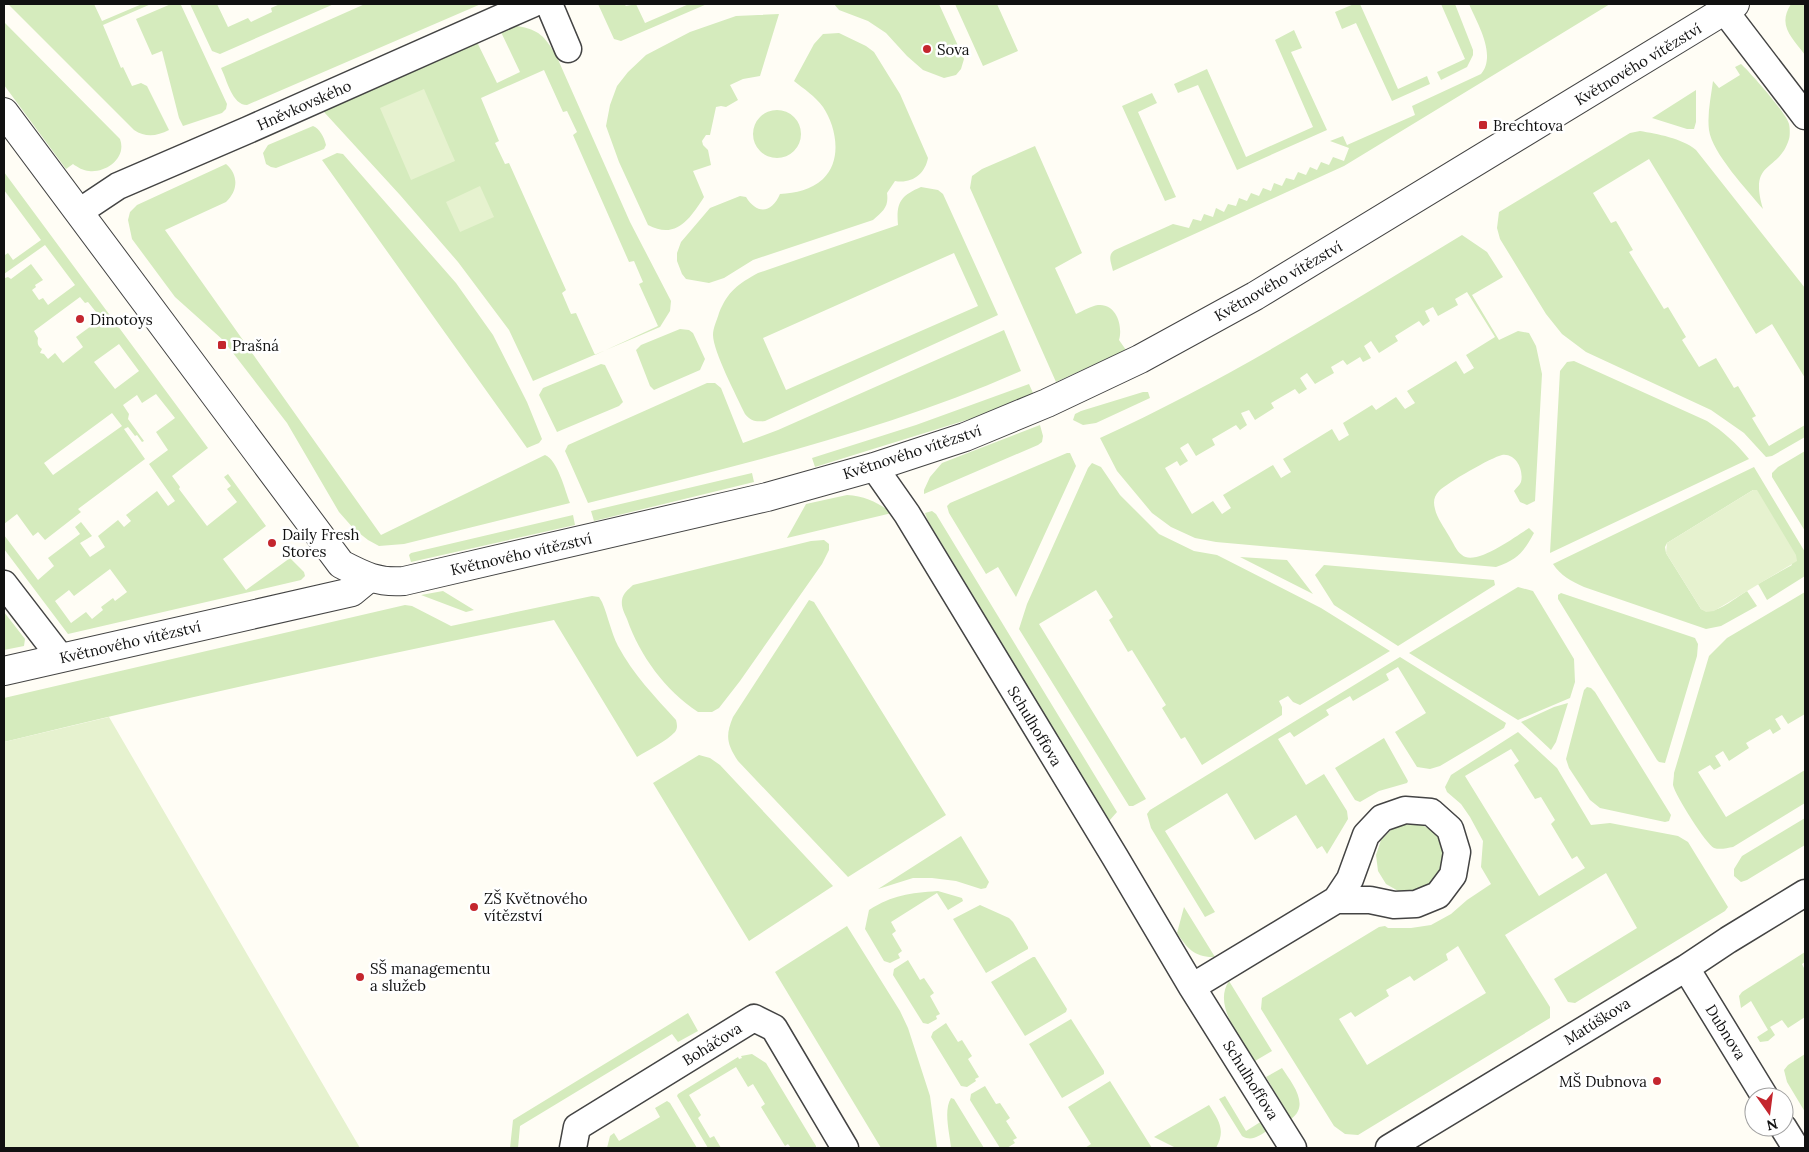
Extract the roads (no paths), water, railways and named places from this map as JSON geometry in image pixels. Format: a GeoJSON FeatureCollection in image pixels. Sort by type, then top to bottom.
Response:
{"type":"FeatureCollection","features":[{"type":"Feature","properties":{"kind":"street","name":"Hněvkovského"},"geometry":{"type":"LineString","coordinates":[[79,212],[118,186],[532,4]]}},
{"type":"Feature","properties":{"kind":"street"},"geometry":{"type":"LineString","coordinates":[[549,4],[568,49]]}},
{"type":"Feature","properties":{"kind":"street"},"geometry":{"type":"LineString","coordinates":[[1730,7],[1805,116]]}},
{"type":"Feature","properties":{"kind":"street","name":"Květnového vítězství"},"geometry":{"type":"LineString","coordinates":[[4,671],[352,592],[369,578],[388,582],[404,581],[767,497],[874,467],[983,429],[1047,403],[1140,358],[1255,296],[1730,7]]}},
{"type":"Feature","properties":{"kind":"street"},"geometry":{"type":"LineString","coordinates":[[4,112],[341,564],[369,578]]}},
{"type":"Feature","properties":{"kind":"street","name":"Schulhoffova"},"geometry":{"type":"LineString","coordinates":[[874,467],[912,522],[1192,987],[1293,1148]]}},
{"type":"Feature","properties":{"kind":"street"},"geometry":{"type":"LineString","coordinates":[[4,584],[61,658]]}},
{"type":"Feature","properties":{"kind":"street"},"geometry":{"type":"LineString","coordinates":[[1192,987],[1336,900],[1350,879],[1366,835],[1382,818],[1404,810],[1431,812],[1450,830],[1457,852],[1453,875],[1438,896],[1416,904],[1394,905],[1370,900],[1336,900]]}},
{"type":"Feature","properties":{"kind":"street","name":"Matúškova"},"geometry":{"type":"LineString","coordinates":[[1389,1148],[1686,968],[1805,893]]}},
{"type":"Feature","properties":{"kind":"street","name":"Dubnova"},"geometry":{"type":"LineString","coordinates":[[1686,968],[1759,1087]]}},
{"type":"Feature","properties":{"kind":"street","name":"Boháčova"},"geometry":{"type":"LineString","coordinates":[[573,1148],[577,1126],[754,1018],[774,1028],[845,1148]]}},
{"type":"Feature","properties":{"kind":"street"},"geometry":{"type":"LineString","coordinates":[[1789,1137],[1796,1148]]}},
{"type":"Feature","properties":{"kind":"place","name":"Sova"},"geometry":{"type":"Point","coordinates":[927,49]}},
{"type":"Feature","properties":{"kind":"place","name":"Brechtova"},"geometry":{"type":"Point","coordinates":[1483,125]}},
{"type":"Feature","properties":{"kind":"place","name":"Dinotoys"},"geometry":{"type":"Point","coordinates":[80,319]}},
{"type":"Feature","properties":{"kind":"place","name":"Prašná"},"geometry":{"type":"Point","coordinates":[222,345]}},
{"type":"Feature","properties":{"kind":"place","name":"Daily Fresh Stores"},"geometry":{"type":"Point","coordinates":[272,543]}},
{"type":"Feature","properties":{"kind":"place","name":"ZŠ Květnového vítězství"},"geometry":{"type":"Point","coordinates":[474,907]}},
{"type":"Feature","properties":{"kind":"place","name":"SŠ managementu a služeb"},"geometry":{"type":"Point","coordinates":[360,977]}},
{"type":"Feature","properties":{"kind":"place","name":"MŠ Dubnova"},"geometry":{"type":"Point","coordinates":[1657,1081]}}]}
